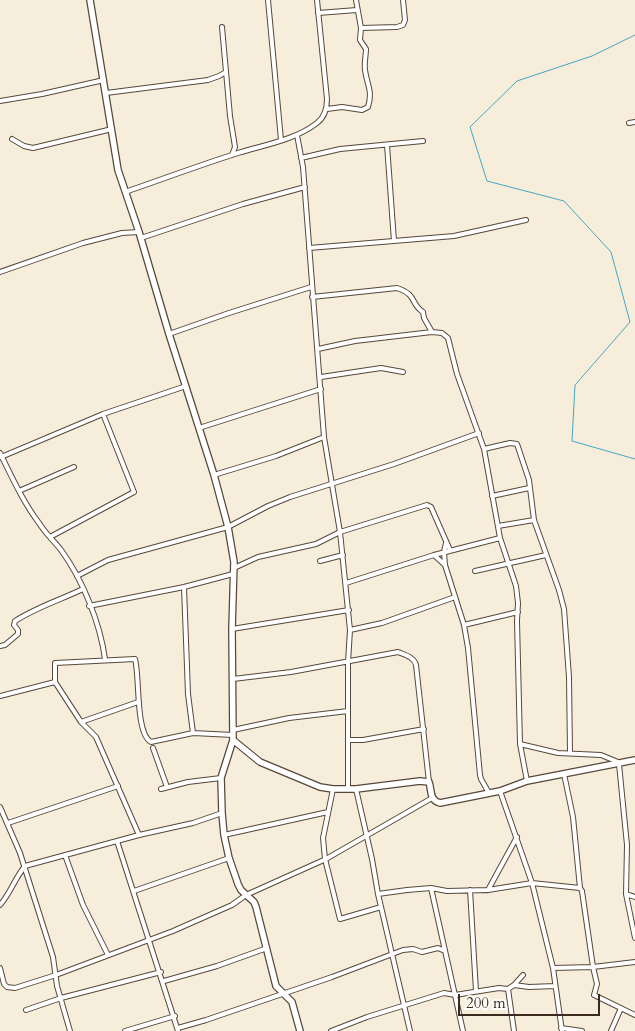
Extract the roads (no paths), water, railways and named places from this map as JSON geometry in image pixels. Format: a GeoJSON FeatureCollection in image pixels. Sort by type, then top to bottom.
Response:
{"type":"FeatureCollection","features":[{"type":"Feature","properties":{"kind":"street"},"geometry":{"type":"LineString","coordinates":[[90,0],[118,170],[141,238],[169,334],[214,475],[228,527],[233,571],[233,735],[222,778],[224,835],[229,858],[238,884],[254,902],[256,907],[276,986],[292,1002],[300,1031]]}},
{"type":"Feature","properties":{"kind":"street"},"geometry":{"type":"LineString","coordinates":[[268,0],[282,140]]}},
{"type":"Feature","properties":{"kind":"street"},"geometry":{"type":"LineString","coordinates":[[125,192],[297,135],[318,122],[327,110],[327,99],[317,0]]}},
{"type":"Feature","properties":{"kind":"street"},"geometry":{"type":"LineString","coordinates":[[327,110],[342,107],[362,110],[368,107],[370,88],[365,69],[366,49],[360,40],[361,28],[356,0]]}},
{"type":"Feature","properties":{"kind":"street"},"geometry":{"type":"LineString","coordinates":[[361,28],[397,27],[402,25],[405,20],[403,0]]}},
{"type":"Feature","properties":{"kind":"street"},"geometry":{"type":"LineString","coordinates":[[318,12],[357,10]]}},
{"type":"Feature","properties":{"kind":"street"},"geometry":{"type":"LineString","coordinates":[[222,27],[230,116],[235,147],[239,153]]}},
{"type":"Feature","properties":{"kind":"street"},"geometry":{"type":"LineString","coordinates":[[106,93],[208,80],[226,72]]}},
{"type":"Feature","properties":{"kind":"street"},"geometry":{"type":"LineString","coordinates":[[0,101],[104,80]]}},
{"type":"Feature","properties":{"kind":"street"},"geometry":{"type":"LineString","coordinates":[[629,123],[635,122]]}},
{"type":"Feature","properties":{"kind":"street"},"geometry":{"type":"LineString","coordinates":[[12,139],[24,146],[33,148],[112,129]]}},
{"type":"Feature","properties":{"kind":"street"},"geometry":{"type":"LineString","coordinates":[[297,135],[304,187],[312,297],[321,377],[324,437],[340,532],[349,610],[348,790]]}},
{"type":"Feature","properties":{"kind":"street"},"geometry":{"type":"LineString","coordinates":[[301,158],[340,149],[423,141]]}},
{"type":"Feature","properties":{"kind":"street"},"geometry":{"type":"LineString","coordinates":[[387,144],[394,241]]}},
{"type":"Feature","properties":{"kind":"street"},"geometry":{"type":"LineString","coordinates":[[232,155],[235,147]]}},
{"type":"Feature","properties":{"kind":"street"},"geometry":{"type":"LineString","coordinates":[[141,238],[243,204],[304,187]]}},
{"type":"Feature","properties":{"kind":"street"},"geometry":{"type":"LineString","coordinates":[[309,248],[454,236],[526,220]]}},
{"type":"Feature","properties":{"kind":"street"},"geometry":{"type":"LineString","coordinates":[[0,272],[82,243],[122,233],[139,232]]}},
{"type":"Feature","properties":{"kind":"street"},"geometry":{"type":"LineString","coordinates":[[169,334],[228,313],[312,287]]}},
{"type":"Feature","properties":{"kind":"street"},"geometry":{"type":"LineString","coordinates":[[312,297],[397,288],[410,294],[423,312],[424,318],[432,332]]}},
{"type":"Feature","properties":{"kind":"street"},"geometry":{"type":"LineString","coordinates":[[318,349],[354,341],[432,332],[442,333],[448,338],[458,374],[484,449],[500,538],[516,586],[520,744],[527,781]]}},
{"type":"Feature","properties":{"kind":"street"},"geometry":{"type":"LineString","coordinates":[[321,377],[381,368],[403,372]]}},
{"type":"Feature","properties":{"kind":"street"},"geometry":{"type":"LineString","coordinates":[[105,659],[102,639],[77,576],[50,536],[38,523],[1,455],[103,414],[186,386]]}},
{"type":"Feature","properties":{"kind":"street"},"geometry":{"type":"LineString","coordinates":[[199,428],[321,389]]}},
{"type":"Feature","properties":{"kind":"street"},"geometry":{"type":"LineString","coordinates":[[50,536],[134,492],[103,414]]}},
{"type":"Feature","properties":{"kind":"street"},"geometry":{"type":"LineString","coordinates":[[77,576],[108,560],[228,527],[268,506],[479,433]]}},
{"type":"Feature","properties":{"kind":"street"},"geometry":{"type":"LineString","coordinates":[[214,475],[276,456],[324,437]]}},
{"type":"Feature","properties":{"kind":"street"},"geometry":{"type":"LineString","coordinates":[[484,449],[510,443],[517,444],[526,467],[534,520],[559,590],[564,610],[569,677],[570,753]]}},
{"type":"Feature","properties":{"kind":"street"},"geometry":{"type":"LineString","coordinates":[[19,491],[74,467]]}},
{"type":"Feature","properties":{"kind":"street"},"geometry":{"type":"LineString","coordinates":[[492,496],[530,488]]}},
{"type":"Feature","properties":{"kind":"street"},"geometry":{"type":"LineString","coordinates":[[90,606],[184,587],[233,571],[258,557],[316,544],[340,532],[427,505],[431,508],[450,550]]}},
{"type":"Feature","properties":{"kind":"street"},"geometry":{"type":"LineString","coordinates":[[498,526],[534,520]]}},
{"type":"Feature","properties":{"kind":"street"},"geometry":{"type":"LineString","coordinates":[[346,583],[450,550],[500,538]]}},
{"type":"Feature","properties":{"kind":"street"},"geometry":{"type":"LineString","coordinates":[[446,543],[444,565],[464,625],[468,648],[480,775],[489,793]]}},
{"type":"Feature","properties":{"kind":"street"},"geometry":{"type":"LineString","coordinates":[[320,561],[343,555]]}},
{"type":"Feature","properties":{"kind":"street"},"geometry":{"type":"LineString","coordinates":[[434,555],[444,565]]}},
{"type":"Feature","properties":{"kind":"street"},"geometry":{"type":"LineString","coordinates":[[475,571],[546,555]]}},
{"type":"Feature","properties":{"kind":"street"},"geometry":{"type":"LineString","coordinates":[[184,587],[188,694],[194,733]]}},
{"type":"Feature","properties":{"kind":"street"},"geometry":{"type":"LineString","coordinates":[[0,646],[5,645],[18,634],[18,630],[14,625],[15,621],[44,604],[55,602],[83,589]]}},
{"type":"Feature","properties":{"kind":"street"},"geometry":{"type":"LineString","coordinates":[[350,630],[382,623],[455,597]]}},
{"type":"Feature","properties":{"kind":"street"},"geometry":{"type":"LineString","coordinates":[[232,629],[349,610]]}},
{"type":"Feature","properties":{"kind":"street"},"geometry":{"type":"LineString","coordinates":[[464,625],[518,612]]}},
{"type":"Feature","properties":{"kind":"street"},"geometry":{"type":"LineString","coordinates":[[233,679],[291,672],[398,652],[415,661],[429,782],[432,798],[435,802],[440,803],[489,793],[527,781],[635,760]]}},
{"type":"Feature","properties":{"kind":"street"},"geometry":{"type":"LineString","coordinates":[[140,835],[96,737],[81,722],[55,682],[54,664],[56,662],[135,659],[138,702],[142,725],[148,740],[151,742],[194,733],[233,735],[289,718],[348,711]]}},
{"type":"Feature","properties":{"kind":"street"},"geometry":{"type":"LineString","coordinates":[[0,695],[55,682]]}},
{"type":"Feature","properties":{"kind":"street"},"geometry":{"type":"LineString","coordinates":[[81,722],[138,702]]}},
{"type":"Feature","properties":{"kind":"street"},"geometry":{"type":"LineString","coordinates":[[349,740],[363,740],[424,729]]}},
{"type":"Feature","properties":{"kind":"street"},"geometry":{"type":"LineString","coordinates":[[233,735],[260,762],[320,787],[348,790],[420,781],[429,782]]}},
{"type":"Feature","properties":{"kind":"street"},"geometry":{"type":"LineString","coordinates":[[520,744],[558,753],[601,755],[620,764]]}},
{"type":"Feature","properties":{"kind":"street"},"geometry":{"type":"LineString","coordinates":[[153,748],[167,788]]}},
{"type":"Feature","properties":{"kind":"street"},"geometry":{"type":"LineString","coordinates":[[620,764],[627,845],[626,894],[635,938]]}},
{"type":"Feature","properties":{"kind":"street"},"geometry":{"type":"LineString","coordinates":[[564,774],[573,817],[580,888],[597,984],[594,995],[635,1015]]}},
{"type":"Feature","properties":{"kind":"street"},"geometry":{"type":"LineString","coordinates":[[161,789],[188,782],[222,778]]}},
{"type":"Feature","properties":{"kind":"street"},"geometry":{"type":"LineString","coordinates":[[8,823],[118,786]]}},
{"type":"Feature","properties":{"kind":"street"},"geometry":{"type":"LineString","coordinates":[[333,789],[323,838],[340,919],[381,906]]}},
{"type":"Feature","properties":{"kind":"street"},"geometry":{"type":"LineString","coordinates":[[356,789],[410,1031]]}},
{"type":"Feature","properties":{"kind":"street"},"geometry":{"type":"LineString","coordinates":[[500,790],[532,883],[553,968],[561,1030],[582,1031]]}},
{"type":"Feature","properties":{"kind":"street"},"geometry":{"type":"LineString","coordinates":[[0,968],[4,984],[10,988],[56,975],[173,931],[232,905],[246,895],[326,858],[432,798]]}},
{"type":"Feature","properties":{"kind":"street"},"geometry":{"type":"LineString","coordinates":[[0,807],[24,866],[53,957],[70,1031]]}},
{"type":"Feature","properties":{"kind":"street"},"geometry":{"type":"LineString","coordinates":[[224,835],[328,812]]}},
{"type":"Feature","properties":{"kind":"street"},"geometry":{"type":"LineString","coordinates":[[0,904],[4,901],[16,876],[24,866],[193,823],[222,813]]}},
{"type":"Feature","properties":{"kind":"street"},"geometry":{"type":"LineString","coordinates":[[488,890],[517,837]]}},
{"type":"Feature","properties":{"kind":"street"},"geometry":{"type":"LineString","coordinates":[[117,841],[178,1029],[403,950],[413,949],[422,952],[438,948],[445,952]]}},
{"type":"Feature","properties":{"kind":"street"},"geometry":{"type":"LineString","coordinates":[[65,855],[83,905],[108,955]]}},
{"type":"Feature","properties":{"kind":"street"},"geometry":{"type":"LineString","coordinates":[[134,891],[229,858]]}},
{"type":"Feature","properties":{"kind":"street"},"geometry":{"type":"LineString","coordinates":[[378,894],[431,888],[447,891],[488,890],[532,883],[580,888]]}},
{"type":"Feature","properties":{"kind":"street"},"geometry":{"type":"LineString","coordinates":[[431,888],[463,1031]]}},
{"type":"Feature","properties":{"kind":"street"},"geometry":{"type":"LineString","coordinates":[[470,890],[476,992]]}},
{"type":"Feature","properties":{"kind":"street"},"geometry":{"type":"LineString","coordinates":[[626,894],[635,897]]}},
{"type":"Feature","properties":{"kind":"street"},"geometry":{"type":"LineString","coordinates":[[164,981],[217,966],[267,948]]}},
{"type":"Feature","properties":{"kind":"street"},"geometry":{"type":"LineString","coordinates":[[553,968],[635,962]]}},
{"type":"Feature","properties":{"kind":"street"},"geometry":{"type":"LineString","coordinates":[[26,1010],[61,998],[161,972]]}},
{"type":"Feature","properties":{"kind":"street"},"geometry":{"type":"LineString","coordinates":[[331,1031],[444,993],[455,995],[499,988],[508,989],[523,975]]}},
{"type":"Feature","properties":{"kind":"street"},"geometry":{"type":"LineString","coordinates":[[514,985],[529,987],[554,986]]}},
{"type":"Feature","properties":{"kind":"street"},"geometry":{"type":"LineString","coordinates":[[508,989],[514,1031]]}},
{"type":"Feature","properties":{"kind":"street"},"geometry":{"type":"LineString","coordinates":[[611,1031],[621,1008]]}},
{"type":"Feature","properties":{"kind":"street"},"geometry":{"type":"LineString","coordinates":[[125,1031],[175,1016]]}},
{"type":"Feature","properties":{"kind":"waterway"},"geometry":{"type":"LineString","coordinates":[[635,35],[592,56],[517,81],[470,127],[487,181],[564,201],[611,252],[630,322],[575,385],[572,441],[635,459]]}}]}
